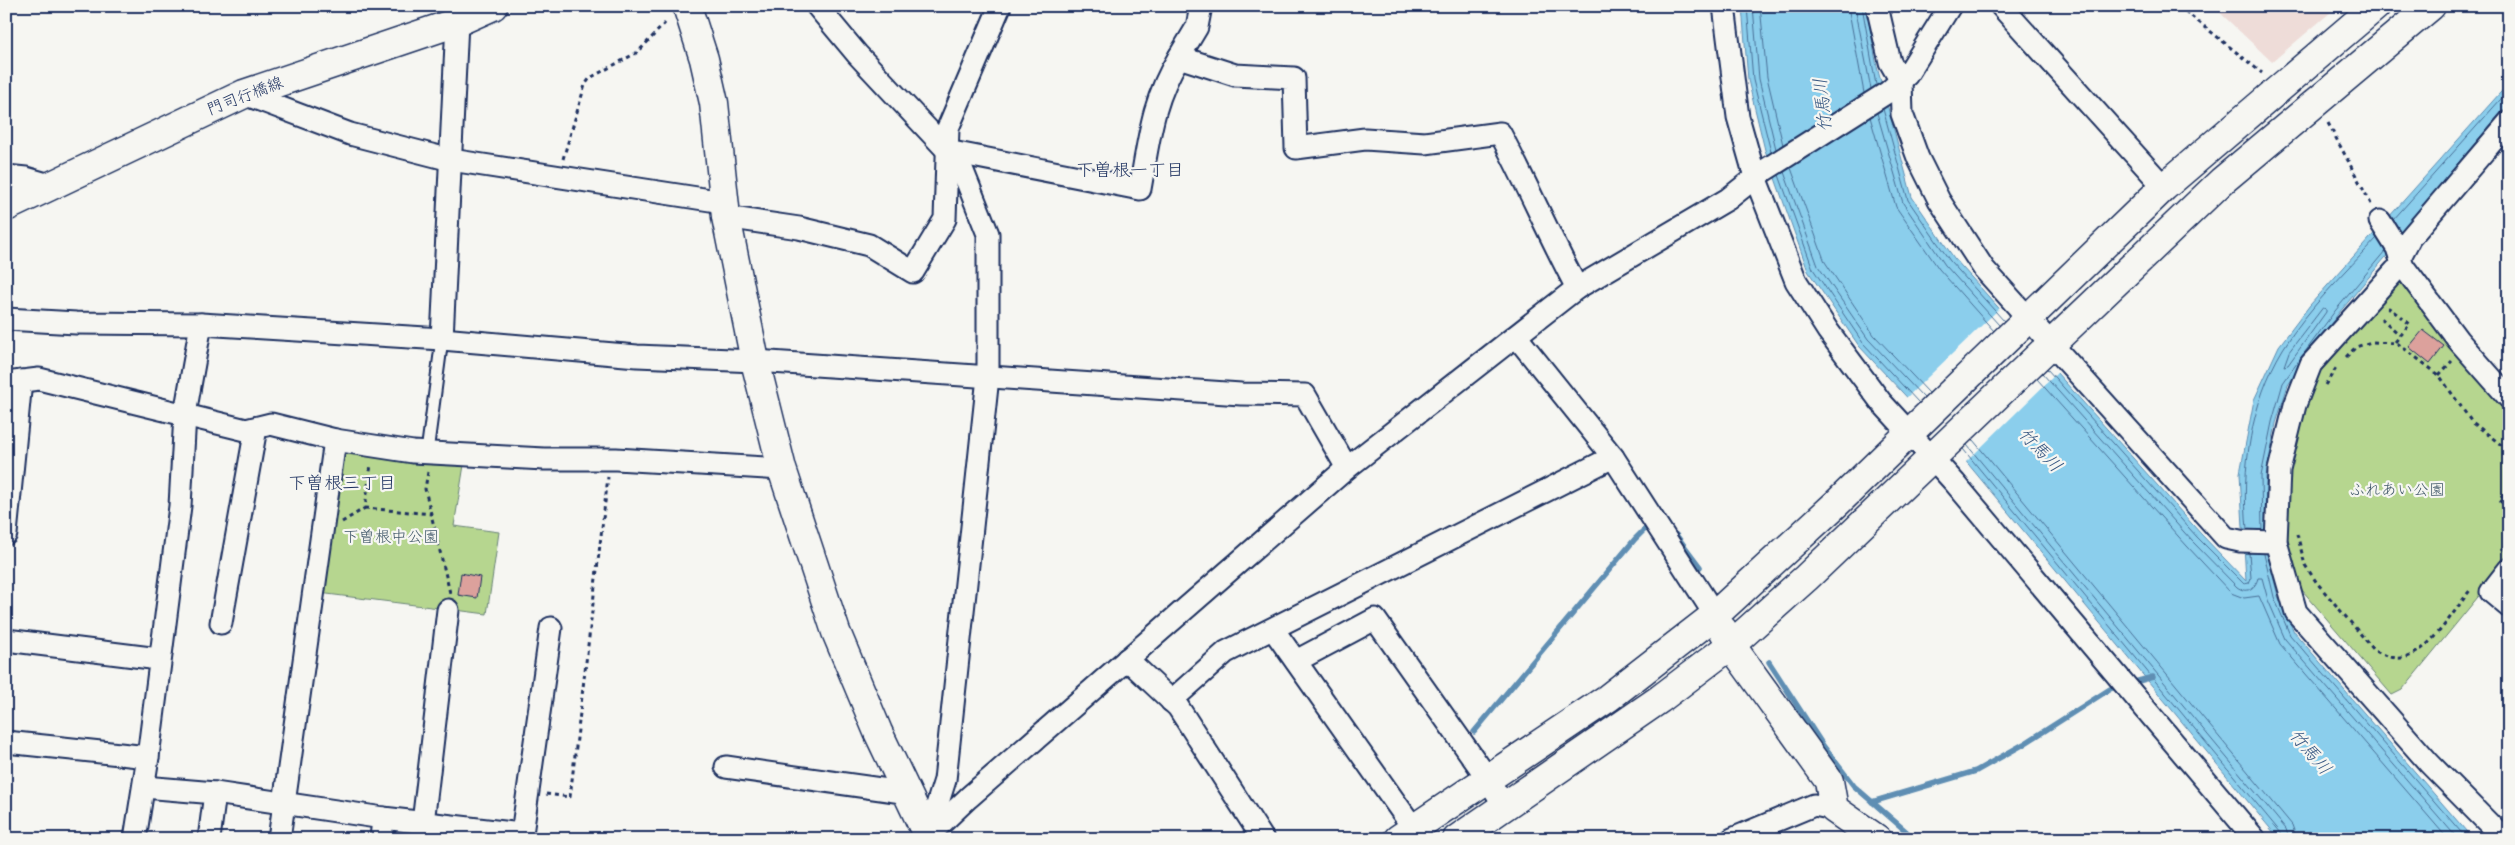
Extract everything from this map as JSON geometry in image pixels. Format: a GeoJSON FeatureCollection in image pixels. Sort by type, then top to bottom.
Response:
{"type":"FeatureCollection","features":[{"type":"Feature","properties":{"kind":"street","name":"門司行橋線"},"geometry":{"type":"LineString","coordinates":[[6,207],[244,94],[457,22],[493,6]]}},
{"type":"Feature","properties":{"kind":"street"},"geometry":{"type":"LineString","coordinates":[[817,6],[857,54],[960,164],[988,234],[988,377],[945,780],[927,838]]}},
{"type":"Feature","properties":{"kind":"street"},"geometry":{"type":"LineString","coordinates":[[244,94],[350,134],[451,160],[558,177],[724,209],[870,245],[913,272],[945,219],[948,128],[1000,6]]}},
{"type":"Feature","properties":{"kind":"street"},"geometry":{"type":"LineString","coordinates":[[947,151],[1140,189],[1153,114],[1166,78],[1197,27],[1201,6]]}},
{"type":"Feature","properties":{"kind":"street"},"geometry":{"type":"LineString","coordinates":[[1724,6],[1738,117],[1796,281],[1828,331],[2255,839]]}},
{"type":"Feature","properties":{"kind":"street"},"geometry":{"type":"LineString","coordinates":[[1877,6],[1894,87],[1918,158],[1938,200],[1984,269],[2024,321],[2226,538],[2240,541],[2276,542]]}},
{"type":"Feature","properties":{"kind":"street"},"geometry":{"type":"LineString","coordinates":[[927,838],[968,798],[1347,468],[1577,288],[1728,199],[1759,174],[1894,87],[1907,75],[1950,6]]}},
{"type":"Feature","properties":{"kind":"street"},"geometry":{"type":"LineString","coordinates":[[2001,6],[2164,187]]}},
{"type":"Feature","properties":{"kind":"street"},"geometry":{"type":"LineString","coordinates":[[1273,628],[1406,834],[1608,698],[1715,615],[1773,564],[2164,187],[2376,6]]}},
{"type":"Feature","properties":{"kind":"street"},"geometry":{"type":"LineString","coordinates":[[1457,839],[1660,699],[1731,645],[1806,578],[2222,181],[2431,6]]}},
{"type":"Feature","properties":{"kind":"street"},"geometry":{"type":"LineString","coordinates":[[679,11],[704,59],[714,103],[724,209],[755,361],[782,469],[836,632],[878,732],[909,793],[927,838]]}},
{"type":"Feature","properties":{"kind":"street"},"geometry":{"type":"LineString","coordinates":[[442,339],[457,22]]}},
{"type":"Feature","properties":{"kind":"street"},"geometry":{"type":"LineString","coordinates":[[1179,57],[1235,75],[1294,78],[1296,148],[1365,139],[1425,143],[1500,133],[1523,176],[1544,226],[1577,288]]}},
{"type":"Feature","properties":{"kind":"street"},"geometry":{"type":"LineString","coordinates":[[2504,839],[2429,763],[2296,612],[2276,542],[2279,470],[2295,405],[2311,364],[2395,271],[2410,238],[2509,122]]}},
{"type":"Feature","properties":{"kind":"street"},"geometry":{"type":"LineString","coordinates":[[6,176],[26,178],[50,185]]}},
{"type":"Feature","properties":{"kind":"street"},"geometry":{"type":"LineString","coordinates":[[2380,222],[2400,257],[2458,340],[2508,395]]}},
{"type":"Feature","properties":{"kind":"street"},"geometry":{"type":"LineString","coordinates":[[6,319],[76,323],[200,324],[442,339],[636,356],[755,361],[1241,394],[1305,395],[1347,468]]}},
{"type":"Feature","properties":{"kind":"street"},"geometry":{"type":"LineString","coordinates":[[135,839],[144,787],[180,506],[185,414],[200,324]]}},
{"type":"Feature","properties":{"kind":"street"},"geometry":{"type":"LineString","coordinates":[[1516,336],[1613,457],[1715,615],[1731,645],[1829,781],[1834,809]]}},
{"type":"Feature","properties":{"kind":"street"},"geometry":{"type":"LineString","coordinates":[[6,534],[13,382],[39,379],[246,430],[272,424],[335,440],[427,452],[544,459],[609,459],[782,469]]}},
{"type":"Feature","properties":{"kind":"street"},"geometry":{"type":"LineString","coordinates":[[221,623],[256,428]]}},
{"type":"Feature","properties":{"kind":"street"},"geometry":{"type":"LineString","coordinates":[[278,839],[335,440]]}},
{"type":"Feature","properties":{"kind":"street"},"geometry":{"type":"LineString","coordinates":[[1171,701],[1226,652],[1613,457]]}},
{"type":"Feature","properties":{"kind":"street"},"geometry":{"type":"LineString","coordinates":[[2504,562],[2491,592],[2509,607]]}},
{"type":"Feature","properties":{"kind":"street"},"geometry":{"type":"LineString","coordinates":[[423,823],[448,610]]}},
{"type":"Feature","properties":{"kind":"street"},"geometry":{"type":"LineString","coordinates":[[1296,661],[1375,619],[1488,779],[1505,807]]}},
{"type":"Feature","properties":{"kind":"street"},"geometry":{"type":"LineString","coordinates":[[144,787],[215,793],[283,804],[382,828],[423,823],[449,832],[522,836],[551,628]]}},
{"type":"Feature","properties":{"kind":"street"},"geometry":{"type":"LineString","coordinates":[[6,640],[160,659]]}},
{"type":"Feature","properties":{"kind":"street"},"geometry":{"type":"LineString","coordinates":[[1127,659],[1178,707],[1263,839]]}},
{"type":"Feature","properties":{"kind":"street"},"geometry":{"type":"LineString","coordinates":[[6,742],[148,757]]}},
{"type":"Feature","properties":{"kind":"street"},"geometry":{"type":"LineString","coordinates":[[726,767],[909,793]]}},
{"type":"Feature","properties":{"kind":"street"},"geometry":{"type":"LineString","coordinates":[[209,839],[215,793]]}},
{"type":"Feature","properties":{"kind":"street"},"geometry":{"type":"LineString","coordinates":[[1732,839],[1814,805],[1834,809],[1877,839]]}},
{"type":"Feature","properties":{"kind":"lane"},"geometry":{"type":"LineString","coordinates":[[427,452],[442,339]]}},
{"type":"Feature","properties":{"kind":"path"},"geometry":{"type":"LineString","coordinates":[[2179,6],[2264,75]]}},
{"type":"Feature","properties":{"kind":"path"},"geometry":{"type":"LineString","coordinates":[[558,177],[585,85],[590,78],[638,52],[679,11]]}},
{"type":"Feature","properties":{"kind":"path"},"geometry":{"type":"LineString","coordinates":[[2328,123],[2380,222]]}},
{"type":"Feature","properties":{"kind":"path"},"geometry":{"type":"LineString","coordinates":[[2395,342],[2410,324],[2389,308],[2380,319],[2400,335]]}},
{"type":"Feature","properties":{"kind":"path"},"geometry":{"type":"LineString","coordinates":[[2322,390],[2338,366],[2356,348],[2371,342],[2395,342],[2439,375],[2471,421],[2509,451]]}},
{"type":"Feature","properties":{"kind":"path"},"geometry":{"type":"LineString","coordinates":[[427,452],[430,461],[425,488],[450,591],[448,610]]}},
{"type":"Feature","properties":{"kind":"path"},"geometry":{"type":"LineString","coordinates":[[365,508],[372,456]]}},
{"type":"Feature","properties":{"kind":"path"},"geometry":{"type":"LineString","coordinates":[[570,798],[609,459]]}},
{"type":"Feature","properties":{"kind":"path"},"geometry":{"type":"LineString","coordinates":[[2509,489],[2499,500],[2509,508]]}},
{"type":"Feature","properties":{"kind":"path"},"geometry":{"type":"LineString","coordinates":[[334,527],[365,508],[432,514]]}},
{"type":"Feature","properties":{"kind":"path"},"geometry":{"type":"LineString","coordinates":[[2297,527],[2305,565],[2317,583],[2375,650],[2385,656],[2400,658],[2422,650],[2472,588]]}},
{"type":"Feature","properties":{"kind":"path"},"geometry":{"type":"LineString","coordinates":[[2504,562],[2509,542]]}},
{"type":"Feature","properties":{"kind":"shaded area"},"geometry":{"type":"Polygon","coordinates":[[[2213,6],[2338,6],[2272,62],[2213,6]]]}},
{"type":"Feature","properties":{"kind":"green space","name":"ふれあい公園"},"geometry":{"type":"Polygon","coordinates":[[[2400,280],[2509,404],[2509,559],[2402,690],[2392,695],[2296,583],[2286,545],[2285,470],[2315,372],[2400,280]]]}},
{"type":"Feature","properties":{"kind":"green space","name":"下曽根中公園"},"geometry":{"type":"Polygon","coordinates":[[[338,446],[465,459],[454,526],[499,532],[487,614],[319,593],[338,446]]]}},
{"type":"Feature","properties":{"kind":"water","name":"竹馬川"},"geometry":{"type":"Polygon","coordinates":[[[1742,6],[1866,6],[1877,67],[1912,197],[1954,258],[2201,534],[2246,581],[2240,473],[2254,400],[2279,346],[2310,305],[2509,83],[2509,110],[2338,314],[2288,385],[2276,423],[2266,476],[2265,518],[2270,564],[2278,596],[2294,632],[2473,839],[2279,839],[1959,453],[1859,346],[1808,271],[1765,150],[1748,80],[1742,6]]]}},
{"type":"Feature","properties":{"kind":"pier"},"geometry":{"type":"Polygon","coordinates":[[[2001,307],[2059,371],[1965,463],[1905,399],[2001,307]]]}},
{"type":"Feature","properties":{"kind":"building"},"geometry":{"type":"Polygon","coordinates":[[[2423,330],[2444,346],[2430,364],[2409,347],[2423,330]]]}},
{"type":"Feature","properties":{"kind":"building"},"geometry":{"type":"Polygon","coordinates":[[[461,573],[480,577],[477,598],[458,595],[461,573]]]}},
{"type":"Feature","properties":{"kind":"waterway"},"geometry":{"type":"LineString","coordinates":[[1474,732],[1635,539],[1645,529],[1654,528]]}},
{"type":"Feature","properties":{"kind":"waterway"},"geometry":{"type":"LineString","coordinates":[[1676,535],[1700,567]]}},
{"type":"Feature","properties":{"kind":"waterway"},"geometry":{"type":"LineString","coordinates":[[1769,662],[1824,747],[1854,786],[1915,839]]}},
{"type":"Feature","properties":{"kind":"waterway"},"geometry":{"type":"LineString","coordinates":[[2131,683],[2153,677]]}},
{"type":"Feature","properties":{"kind":"waterway"},"geometry":{"type":"LineString","coordinates":[[1872,802],[1976,771],[2024,744],[2110,689],[2119,686]]}},
{"type":"Feature","properties":{"kind":"district","name":"下曽根一丁目"},"geometry":{"type":"Point","coordinates":[1130,170]}},
{"type":"Feature","properties":{"kind":"district","name":"下曽根三丁目"},"geometry":{"type":"Point","coordinates":[342,483]}}]}
